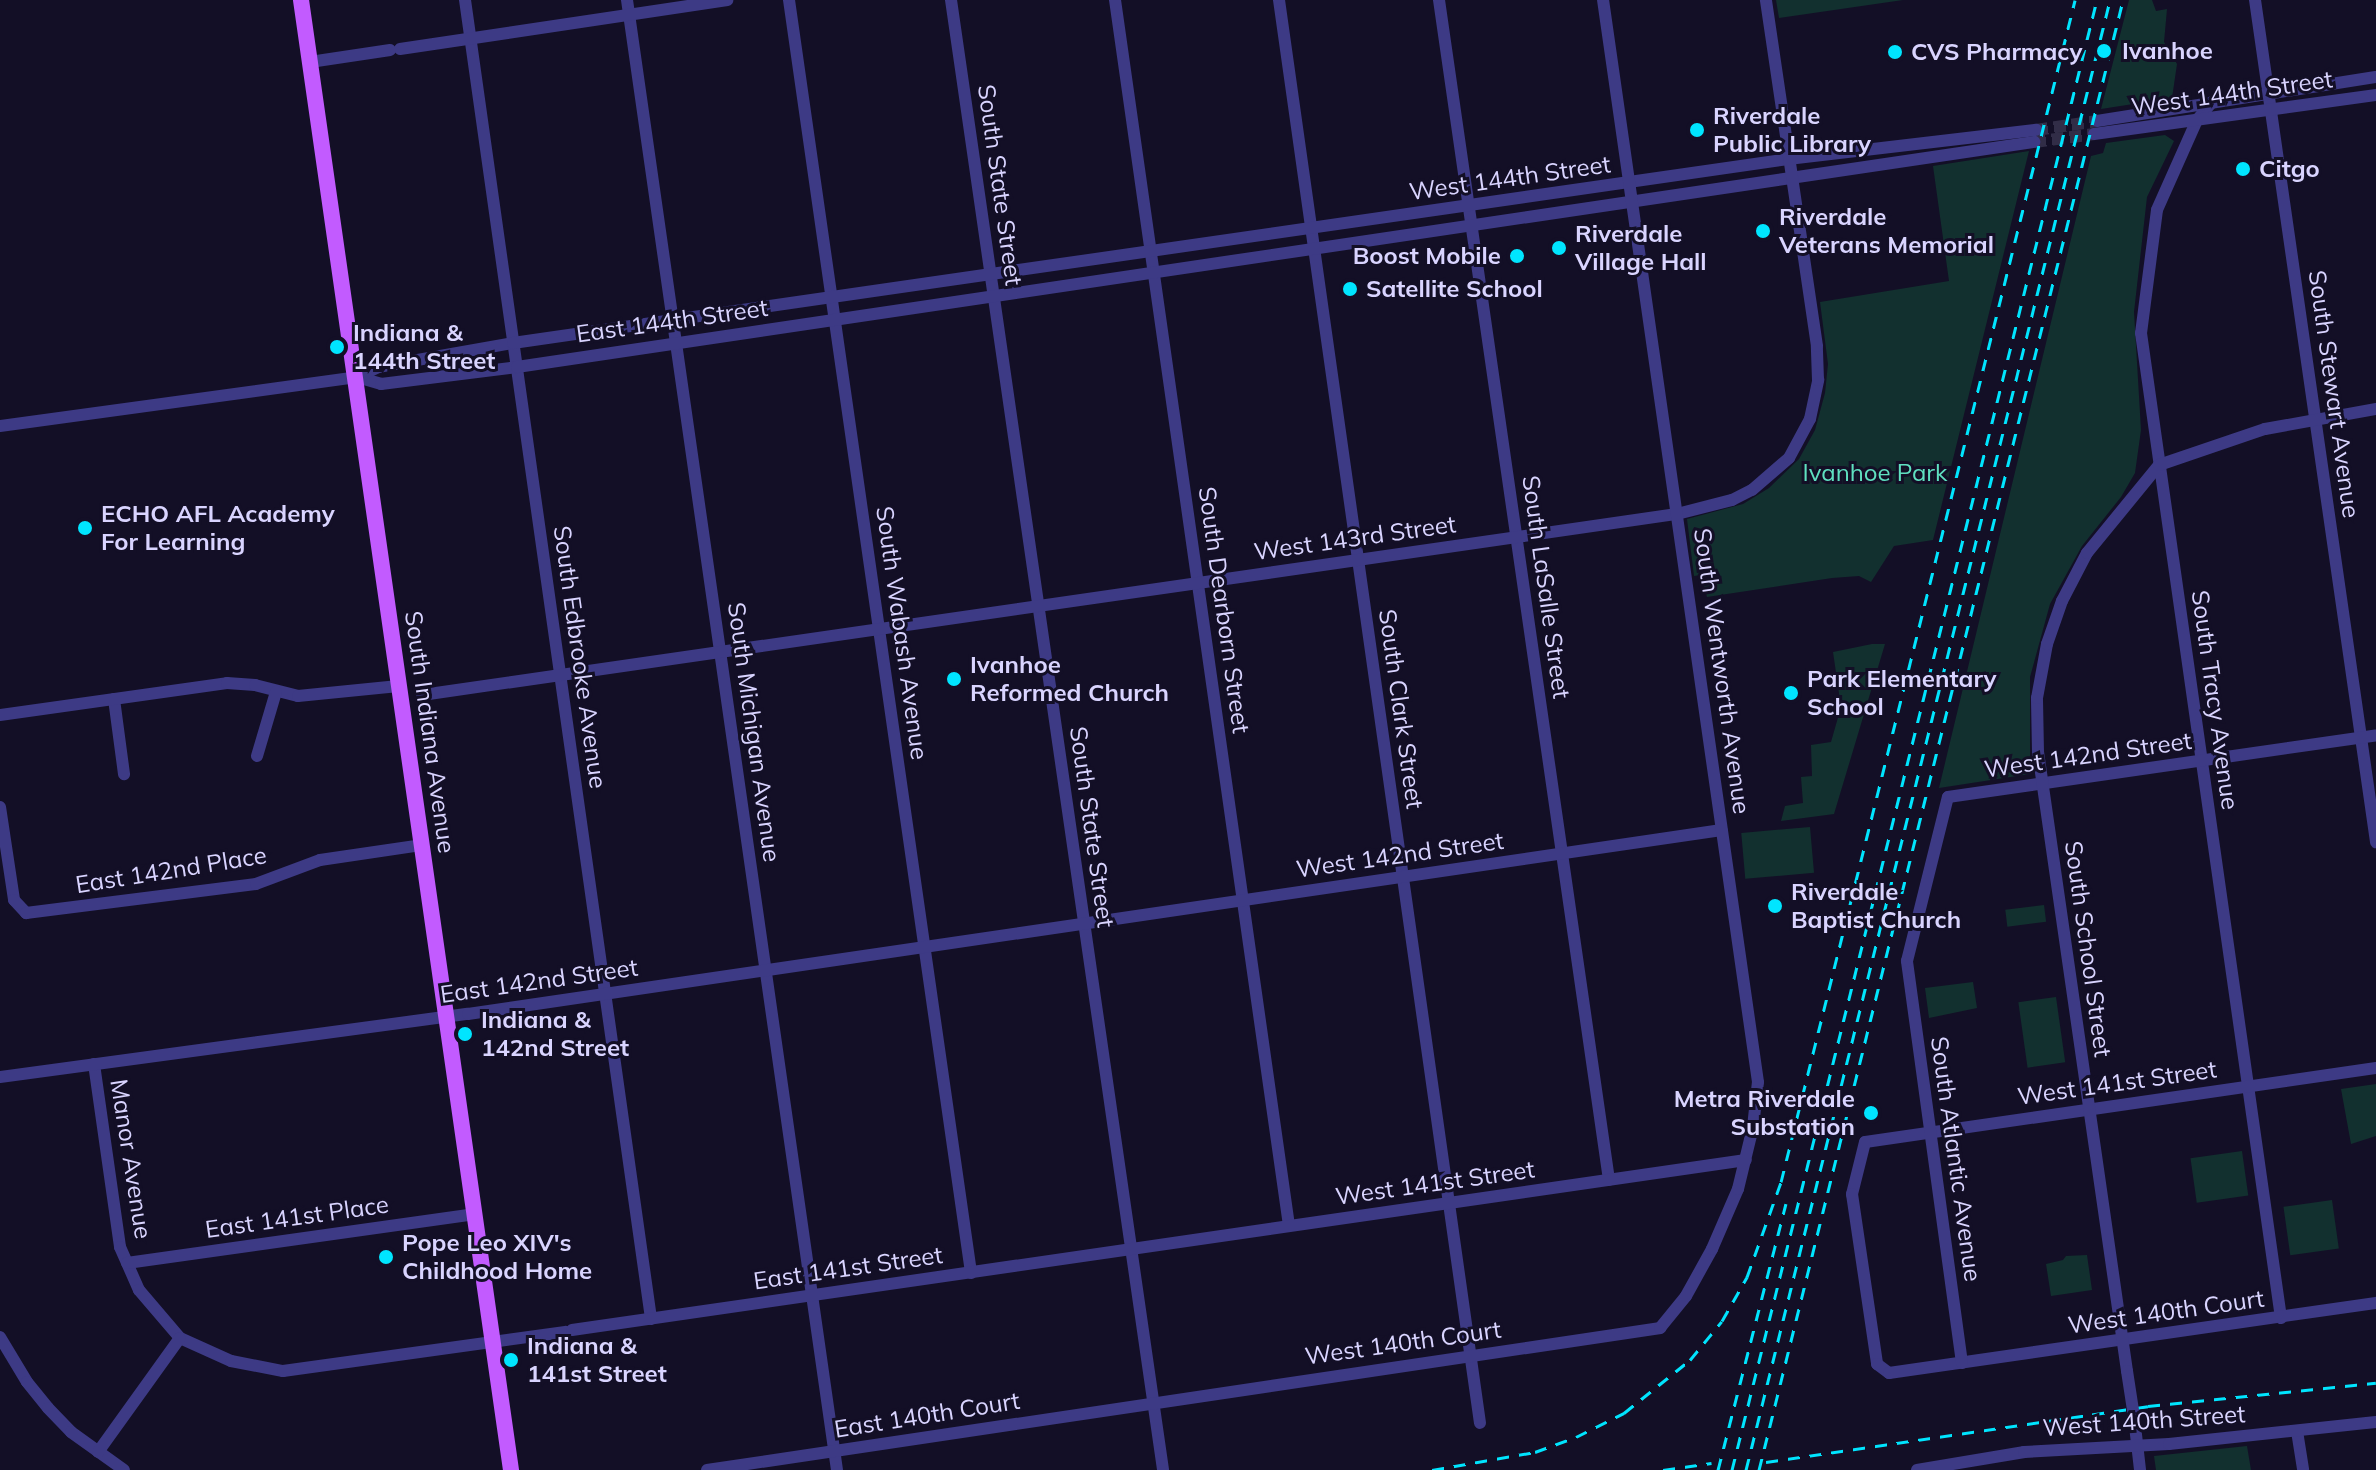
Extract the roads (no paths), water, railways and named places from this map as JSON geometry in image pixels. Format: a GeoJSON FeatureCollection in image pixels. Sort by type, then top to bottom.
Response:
{"type":"FeatureCollection","features":[{"type":"Feature","properties":{"kind":"main road","name":"South Indiana Avenue"},"geometry":{"type":"LineString","coordinates":[[301,0],[511,1470]]}},
{"type":"Feature","properties":{"kind":"street","name":"South Edbrooke Avenue"},"geometry":{"type":"LineString","coordinates":[[465,0],[651,1319]]}},
{"type":"Feature","properties":{"kind":"street","name":"South Michigan Avenue"},"geometry":{"type":"LineString","coordinates":[[627,0],[837,1470]]}},
{"type":"Feature","properties":{"kind":"street"},"geometry":{"type":"LineString","coordinates":[[310,62],[727,0]]}},
{"type":"Feature","properties":{"kind":"street","name":"South Wabash Avenue"},"geometry":{"type":"LineString","coordinates":[[789,0],[971,1273]]}},
{"type":"Feature","properties":{"kind":"street","name":"South State Street"},"geometry":{"type":"LineString","coordinates":[[951,0],[1163,1470]]}},
{"type":"Feature","properties":{"kind":"street","name":"South Dearborn Street"},"geometry":{"type":"LineString","coordinates":[[1115,0],[1289,1226]]}},
{"type":"Feature","properties":{"kind":"street","name":"South Clark Street"},"geometry":{"type":"LineString","coordinates":[[1279,0],[1480,1423]]}},
{"type":"Feature","properties":{"kind":"street","name":"South LaSalle Street"},"geometry":{"type":"LineString","coordinates":[[1439,0],[1609,1180]]}},
{"type":"Feature","properties":{"kind":"street","name":"South Wentworth Avenue"},"geometry":{"type":"LineString","coordinates":[[1603,0],[1758,1082],[1746,1160],[1738,1189],[1712,1249],[1686,1296],[1660,1328]]}},
{"type":"Feature","properties":{"kind":"street"},"geometry":{"type":"LineString","coordinates":[[1677,514],[1732,500],[1752,490],[1789,458],[1810,419],[1819,365],[1766,0]]}},
{"type":"Feature","properties":{"kind":"street","name":"South Stewart Avenue"},"geometry":{"type":"LineString","coordinates":[[2255,0],[2376,842]]}},
{"type":"Feature","properties":{"kind":"street","name":"West 144th Street"},"geometry":{"type":"LineString","coordinates":[[2376,77],[2213,101],[2096,128],[2197,120],[2376,95]]}},
{"type":"Feature","properties":{"kind":"street","name":"South Tracy Avenue"},"geometry":{"type":"LineString","coordinates":[[2213,101],[2197,120],[2157,210],[2143,302],[2143,359],[2281,1318]]}},
{"type":"Feature","properties":{"kind":"street","name":"West 144th Street"},"geometry":{"type":"LineString","coordinates":[[991,275],[1788,159],[2035,136],[1923,159],[994,296]]}},
{"type":"Feature","properties":{"kind":"street"},"geometry":{"type":"LineString","coordinates":[[1923,159],[1924,145]]}},
{"type":"Feature","properties":{"kind":"street","name":"East 144th Street"},"geometry":{"type":"LineString","coordinates":[[0,426],[357,377],[378,367],[513,343],[991,275]]}},
{"type":"Feature","properties":{"kind":"street","name":"East 144th Street"},"geometry":{"type":"LineString","coordinates":[[357,377],[381,384],[517,367],[994,296]]}},
{"type":"Feature","properties":{"kind":"street"},"geometry":{"type":"LineString","coordinates":[[2159,465],[2228,440],[2315,418],[2376,409]]}},
{"type":"Feature","properties":{"kind":"street","name":"South School Street"},"geometry":{"type":"LineString","coordinates":[[2140,1470],[2042,783],[2037,698],[2053,623],[2087,553],[2159,465]]}},
{"type":"Feature","properties":{"kind":"street","name":"West 143rd Street"},"geometry":{"type":"LineString","coordinates":[[422,695],[1677,514]]}},
{"type":"Feature","properties":{"kind":"street"},"geometry":{"type":"LineString","coordinates":[[0,715],[227,683],[316,696],[399,686]]}},
{"type":"Feature","properties":{"kind":"street"},"geometry":{"type":"LineString","coordinates":[[257,756],[276,692]]}},
{"type":"Feature","properties":{"kind":"street"},"geometry":{"type":"LineString","coordinates":[[114,699],[124,774]]}},
{"type":"Feature","properties":{"kind":"street","name":"West 142nd Street"},"geometry":{"type":"LineString","coordinates":[[1907,961],[1948,797],[2376,735]]}},
{"type":"Feature","properties":{"kind":"street","name":"East 142nd Place"},"geometry":{"type":"LineString","coordinates":[[0,807],[14,900],[21,910],[34,913],[256,884],[320,860],[421,845]]}},
{"type":"Feature","properties":{"kind":"street","name":"West 142nd Street"},"geometry":{"type":"LineString","coordinates":[[1084,924],[1722,830]]}},
{"type":"Feature","properties":{"kind":"street","name":"East 142nd Street"},"geometry":{"type":"LineString","coordinates":[[0,1077],[445,1017],[1084,924]]}},
{"type":"Feature","properties":{"kind":"street","name":"South Atlantic Avenue"},"geometry":{"type":"LineString","coordinates":[[1907,961],[1962,1363]]}},
{"type":"Feature","properties":{"kind":"street","name":"Manor Avenue"},"geometry":{"type":"LineString","coordinates":[[94,1064],[114,1219],[127,1263],[153,1309],[180,1338]]}},
{"type":"Feature","properties":{"kind":"street","name":"West 141st Street"},"geometry":{"type":"LineString","coordinates":[[1877,1364],[1852,1194],[1865,1142],[2376,1068]]}},
{"type":"Feature","properties":{"kind":"street","name":"West 141st Street"},"geometry":{"type":"LineString","coordinates":[[1131,1249],[1746,1160]]}},
{"type":"Feature","properties":{"kind":"street","name":"East 141st Place"},"geometry":{"type":"LineString","coordinates":[[127,1263],[474,1214]]}},
{"type":"Feature","properties":{"kind":"street","name":"East 141st Street"},"geometry":{"type":"LineString","coordinates":[[180,1338],[231,1361],[283,1371],[1131,1249]]}},
{"type":"Feature","properties":{"kind":"street","name":"West 140th Court"},"geometry":{"type":"LineString","coordinates":[[1877,1364],[1889,1373],[2376,1303]]}},
{"type":"Feature","properties":{"kind":"street","name":"West 140th Court"},"geometry":{"type":"LineString","coordinates":[[1153,1403],[1660,1328]]}},
{"type":"Feature","properties":{"kind":"street"},"geometry":{"type":"LineString","coordinates":[[0,1337],[27,1382],[48,1408],[98,1452],[124,1470]]}},
{"type":"Feature","properties":{"kind":"street"},"geometry":{"type":"LineString","coordinates":[[98,1452],[180,1338]]}},
{"type":"Feature","properties":{"kind":"street","name":"East 140th Court"},"geometry":{"type":"LineString","coordinates":[[707,1470],[1153,1403]]}},
{"type":"Feature","properties":{"kind":"street","name":"West 140th Street"},"geometry":{"type":"LineString","coordinates":[[1917,1470],[1975,1465],[2024,1452],[2169,1444],[2376,1422]]}},
{"type":"Feature","properties":{"kind":"street"},"geometry":{"type":"LineString","coordinates":[[2297,1431],[2303,1470]]}},
{"type":"Feature","properties":{"kind":"tunnel"},"geometry":{"type":"LineString","coordinates":[[2036,130],[2097,121]]}},
{"type":"Feature","properties":{"kind":"tunnel"},"geometry":{"type":"LineString","coordinates":[[2034,142],[2094,134]]}},
{"type":"Feature","properties":{"kind":"railway"},"geometry":{"type":"LineString","coordinates":[[1432,1470],[1535,1452],[1576,1437],[1624,1413],[1690,1360],[1722,1321],[1747,1277],[1781,1182],[2075,0]]}},
{"type":"Feature","properties":{"kind":"railway"},"geometry":{"type":"LineString","coordinates":[[1732,1470],[2097,0]]}},
{"type":"Feature","properties":{"kind":"railway"},"geometry":{"type":"LineString","coordinates":[[1746,1470],[2110,0]]}},
{"type":"Feature","properties":{"kind":"railway"},"geometry":{"type":"LineString","coordinates":[[1759,1470],[2123,0]]}},
{"type":"Feature","properties":{"kind":"railway"},"geometry":{"type":"LineString","coordinates":[[1718,1470],[1786,1204]]}},
{"type":"Feature","properties":{"kind":"railway"},"geometry":{"type":"LineString","coordinates":[[1766,1462],[2148,1406],[2376,1383]]}},
{"type":"Feature","properties":{"kind":"railway"},"geometry":{"type":"LineString","coordinates":[[1663,1470],[1711,1463]]}},
{"type":"Feature","properties":{"kind":"place","name":"Ivanhoe"},"geometry":{"type":"Point","coordinates":[2104,51]}},
{"type":"Feature","properties":{"kind":"place","name":"CVS Pharmacy"},"geometry":{"type":"Point","coordinates":[1895,52]}},
{"type":"Feature","properties":{"kind":"place","name":"Riverdale Public Library"},"geometry":{"type":"Point","coordinates":[1697,130]}},
{"type":"Feature","properties":{"kind":"place","name":"Citgo"},"geometry":{"type":"Point","coordinates":[2243,169]}},
{"type":"Feature","properties":{"kind":"place","name":"Riverdale Veterans Memorial"},"geometry":{"type":"Point","coordinates":[1763,231]}},
{"type":"Feature","properties":{"kind":"place","name":"Riverdale Village Hall"},"geometry":{"type":"Point","coordinates":[1559,248]}},
{"type":"Feature","properties":{"kind":"place","name":"Boost Mobile"},"geometry":{"type":"Point","coordinates":[1517,256]}},
{"type":"Feature","properties":{"kind":"place","name":"Satellite School"},"geometry":{"type":"Point","coordinates":[1350,289]}},
{"type":"Feature","properties":{"kind":"place","name":"Indiana & 144th Street"},"geometry":{"type":"Point","coordinates":[337,347]}},
{"type":"Feature","properties":{"kind":"place","name":"ECHO AFL Academy For Learning"},"geometry":{"type":"Point","coordinates":[85,528]}},
{"type":"Feature","properties":{"kind":"place","name":"Ivanhoe Reformed Church"},"geometry":{"type":"Point","coordinates":[954,679]}},
{"type":"Feature","properties":{"kind":"place","name":"Park Elementary School"},"geometry":{"type":"Point","coordinates":[1791,693]}},
{"type":"Feature","properties":{"kind":"place","name":"Riverdale Baptist Church"},"geometry":{"type":"Point","coordinates":[1775,906]}},
{"type":"Feature","properties":{"kind":"place","name":"Indiana & 142nd Street"},"geometry":{"type":"Point","coordinates":[465,1034]}},
{"type":"Feature","properties":{"kind":"place","name":"Metra Riverdale Substation"},"geometry":{"type":"Point","coordinates":[1871,1113]}},
{"type":"Feature","properties":{"kind":"place","name":"Pope Leo XIV's Childhood Home"},"geometry":{"type":"Point","coordinates":[386,1257]}},
{"type":"Feature","properties":{"kind":"place","name":"Indiana & 141st Street"},"geometry":{"type":"Point","coordinates":[511,1360]}},
{"type":"Feature","properties":{"kind":"park label","name":"Ivanhoe Park"},"geometry":{"type":"Point","coordinates":[1875,473]}}]}
